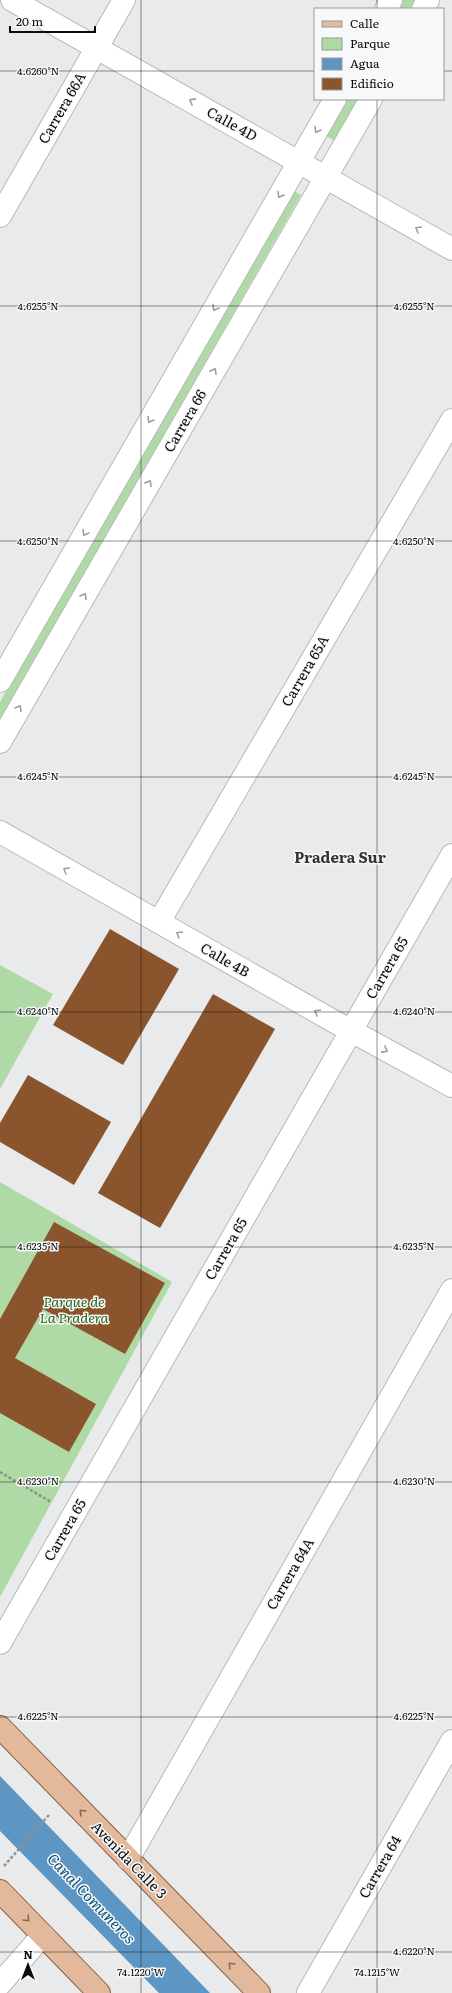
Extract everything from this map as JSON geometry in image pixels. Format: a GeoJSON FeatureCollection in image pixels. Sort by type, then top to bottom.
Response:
{"type":"FeatureCollection","features":[{"type":"Feature","properties":{"kind":"main road","name":"Avenida Calle 3"},"geometry":{"type":"LineString","coordinates":[[0,1728],[259,1993]]}},
{"type":"Feature","properties":{"kind":"main road"},"geometry":{"type":"LineString","coordinates":[[0,1891],[99,1993]]}},
{"type":"Feature","properties":{"kind":"street","name":"Calle 4D"},"geometry":{"type":"LineString","coordinates":[[12,0],[452,248]]}},
{"type":"Feature","properties":{"kind":"street","name":"Carrera 66A"},"geometry":{"type":"LineString","coordinates":[[0,216],[124,0]]}},
{"type":"Feature","properties":{"kind":"street"},"geometry":{"type":"LineString","coordinates":[[0,681],[334,100]]}},
{"type":"Feature","properties":{"kind":"street","name":"Carrera 66"},"geometry":{"type":"LineString","coordinates":[[0,742],[370,100]]}},
{"type":"Feature","properties":{"kind":"street","name":"Carrera 65A"},"geometry":{"type":"LineString","coordinates":[[159,922],[452,420]]}},
{"type":"Feature","properties":{"kind":"street","name":"Calle 4B"},"geometry":{"type":"LineString","coordinates":[[0,832],[351,1031],[452,1086]]}},
{"type":"Feature","properties":{"kind":"street","name":"Carrera 65"},"geometry":{"type":"LineString","coordinates":[[0,1643],[452,855]]}},
{"type":"Feature","properties":{"kind":"street","name":"Carrera 64A"},"geometry":{"type":"LineString","coordinates":[[128,1859],[452,1290]]}},
{"type":"Feature","properties":{"kind":"street","name":"Carrera 64"},"geometry":{"type":"LineString","coordinates":[[308,1993],[452,1741]]}},
{"type":"Feature","properties":{"kind":"street"},"geometry":{"type":"LineString","coordinates":[[0,1984],[43,1935]]}},
{"type":"Feature","properties":{"kind":"path"},"geometry":{"type":"LineString","coordinates":[[0,1472],[52,1503]]}},
{"type":"Feature","properties":{"kind":"path"},"geometry":{"type":"LineString","coordinates":[[0,1870],[46,1818]]}},
{"type":"Feature","properties":{"kind":"green space"},"geometry":{"type":"Polygon","coordinates":[[[403,0],[415,0],[411,8],[399,8],[403,0]]]}},
{"type":"Feature","properties":{"kind":"green space"},"geometry":{"type":"Polygon","coordinates":[[[346,100],[358,100],[335,141],[326,136],[346,100]]]}},
{"type":"Feature","properties":{"kind":"green space"},"geometry":{"type":"Polygon","coordinates":[[[293,190],[301,195],[0,721],[0,702],[293,190]]]}},
{"type":"Feature","properties":{"kind":"green space"},"geometry":{"type":"Polygon","coordinates":[[[0,965],[53,994],[0,1089],[0,965]]]}},
{"type":"Feature","properties":{"kind":"green space","name":"Parque de La Pradera"},"geometry":{"type":"Polygon","coordinates":[[[0,1182],[172,1282],[0,1597],[0,1182]]]}},
{"type":"Feature","properties":{"kind":"water","name":"Canal Comuneros"},"geometry":{"type":"Polygon","coordinates":[[[0,1776],[210,1993],[159,1993],[0,1831],[0,1776]]]}},
{"type":"Feature","properties":{"kind":"building"},"geometry":{"type":"Polygon","coordinates":[[[110,929],[179,969],[123,1065],[53,1025],[110,929]]]}},
{"type":"Feature","properties":{"kind":"building"},"geometry":{"type":"Polygon","coordinates":[[[213,994],[275,1029],[160,1228],[98,1193],[213,994]]]}},
{"type":"Feature","properties":{"kind":"building"},"geometry":{"type":"Polygon","coordinates":[[[28,1075],[111,1122],[74,1185],[0,1142],[0,1123],[28,1075]]]}},
{"type":"Feature","properties":{"kind":"building"},"geometry":{"type":"Polygon","coordinates":[[[54,1222],[165,1283],[125,1354],[43,1309],[15,1358],[96,1404],[69,1452],[0,1413],[0,1319],[54,1222]]]}},
{"type":"Feature","properties":{"kind":"district","name":"Pradera Sur"},"geometry":{"type":"Point","coordinates":[340,858]}}]}
